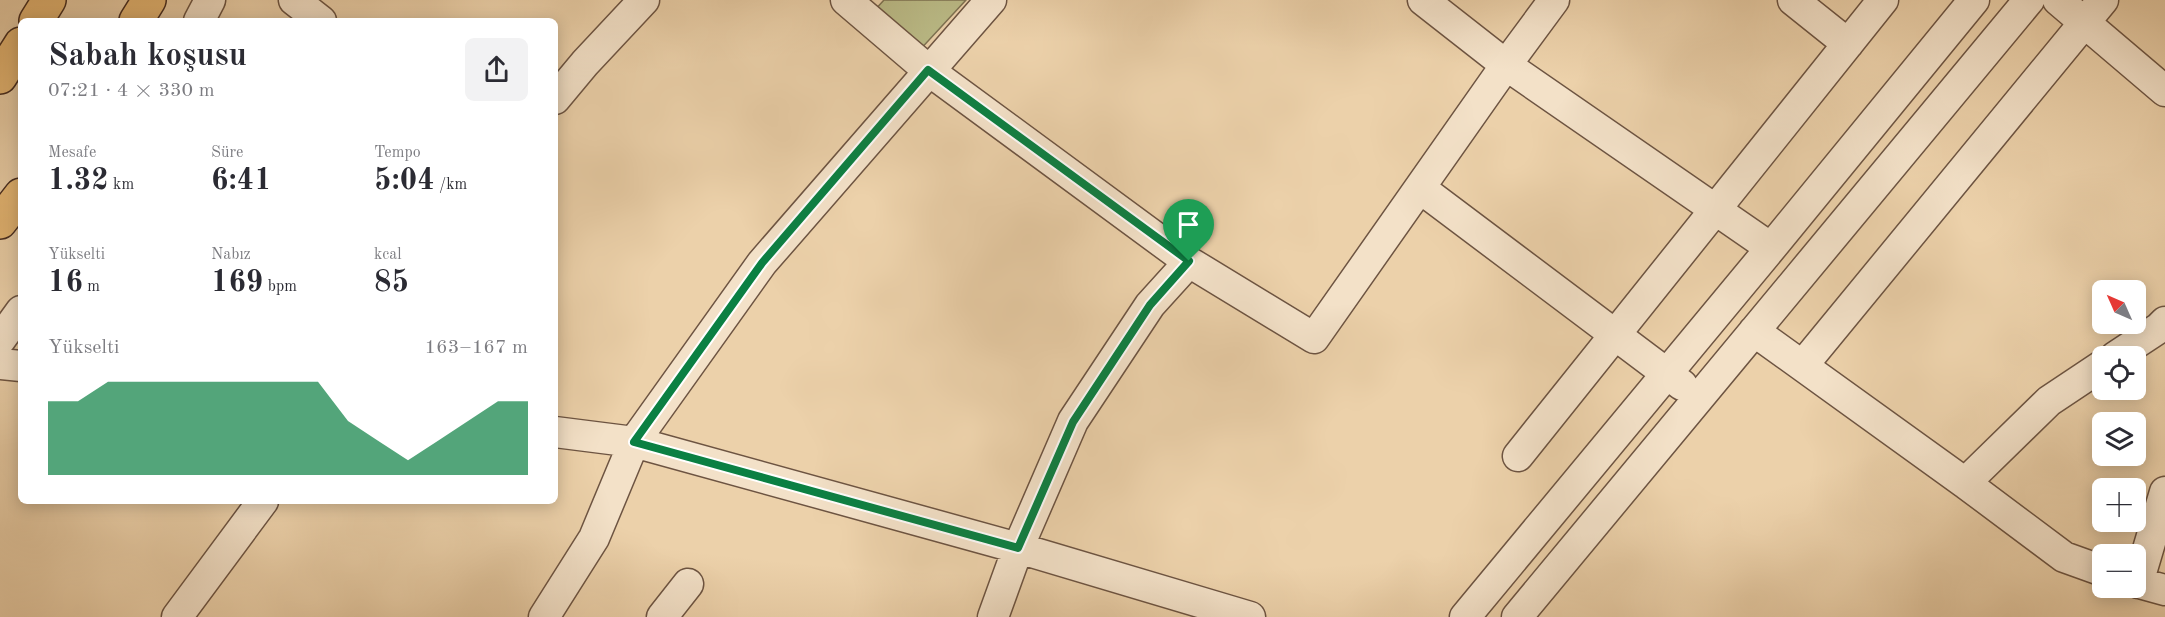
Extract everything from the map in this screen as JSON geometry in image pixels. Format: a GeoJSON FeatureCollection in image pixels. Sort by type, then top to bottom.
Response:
{"type":"FeatureCollection","features":[{"type":"Feature","properties":{"kind":"main road"},"geometry":{"type":"LineString","coordinates":[[38,18],[49,0]]}},
{"type":"Feature","properties":{"kind":"main road"},"geometry":{"type":"LineString","coordinates":[[138,18],[149,0]]}},
{"type":"Feature","properties":{"kind":"main road"},"geometry":{"type":"LineString","coordinates":[[0,77],[18,49]]}},
{"type":"Feature","properties":{"kind":"main road"},"geometry":{"type":"LineString","coordinates":[[0,222],[18,199]]}},
{"type":"Feature","properties":{"kind":"street"},"geometry":{"type":"LineString","coordinates":[[201,18],[210,0]]}},
{"type":"Feature","properties":{"kind":"street"},"geometry":{"type":"LineString","coordinates":[[294,0],[317,18]]}},
{"type":"Feature","properties":{"kind":"street"},"geometry":{"type":"LineString","coordinates":[[558,95],[644,0]]}},
{"type":"Feature","properties":{"kind":"street"},"geometry":{"type":"LineString","coordinates":[[846,0],[928,70],[1189,261],[1314,338],[1554,0]]}},
{"type":"Feature","properties":{"kind":"street"},"geometry":{"type":"LineString","coordinates":[[544,617],[594,538],[634,442],[762,263],[991,0]]}},
{"type":"Feature","properties":{"kind":"street"},"geometry":{"type":"LineString","coordinates":[[1423,0],[1506,65],[1771,248]]}},
{"type":"Feature","properties":{"kind":"street"},"geometry":{"type":"LineString","coordinates":[[1793,0],[1848,44]]}},
{"type":"Feature","properties":{"kind":"street"},"geometry":{"type":"LineString","coordinates":[[1518,456],[1883,0]]}},
{"type":"Feature","properties":{"kind":"street"},"geometry":{"type":"LineString","coordinates":[[1465,617],[1974,0]]}},
{"type":"Feature","properties":{"kind":"street"},"geometry":{"type":"LineString","coordinates":[[1517,617],[2028,0]]}},
{"type":"Feature","properties":{"kind":"street"},"geometry":{"type":"LineString","coordinates":[[2058,0],[2165,91]]}},
{"type":"Feature","properties":{"kind":"street"},"geometry":{"type":"LineString","coordinates":[[1803,365],[2103,0]]}},
{"type":"Feature","properties":{"kind":"street"},"geometry":{"type":"LineString","coordinates":[[1420,188],[1699,398]]}},
{"type":"Feature","properties":{"kind":"street"},"geometry":{"type":"LineString","coordinates":[[993,617],[1018,548],[1073,422],[1150,305],[1189,261]]}},
{"type":"Feature","properties":{"kind":"street"},"geometry":{"type":"LineString","coordinates":[[0,340],[18,315]]}},
{"type":"Feature","properties":{"kind":"street"},"geometry":{"type":"LineString","coordinates":[[2131,346],[2165,322]]}},
{"type":"Feature","properties":{"kind":"street"},"geometry":{"type":"LineString","coordinates":[[1754,331],[2064,557],[2092,567]]}},
{"type":"Feature","properties":{"kind":"street"},"geometry":{"type":"LineString","coordinates":[[0,364],[18,366]]}},
{"type":"Feature","properties":{"kind":"street"},"geometry":{"type":"LineString","coordinates":[[1965,483],[2049,400],[2092,372]]}},
{"type":"Feature","properties":{"kind":"street"},"geometry":{"type":"LineString","coordinates":[[558,432],[634,442],[1018,548],[1250,617]]}},
{"type":"Feature","properties":{"kind":"street"},"geometry":{"type":"LineString","coordinates":[[2146,585],[2165,492]]}},
{"type":"Feature","properties":{"kind":"street"},"geometry":{"type":"LineString","coordinates":[[177,617],[261,504]]}},
{"type":"Feature","properties":{"kind":"street"},"geometry":{"type":"LineString","coordinates":[[662,617],[688,584]]}},
{"type":"Feature","properties":{"kind":"green space"},"geometry":{"type":"Polygon","coordinates":[[[884,0],[966,0],[917,53],[873,12],[884,0]]]}},
{"type":"Feature","properties":{"kind":"route"},"geometry":{"type":"LineString","coordinates":[[928,70],[1189,261],[1150,305],[1073,422],[1018,548],[634,442],[762,263],[928,70]]}}]}
